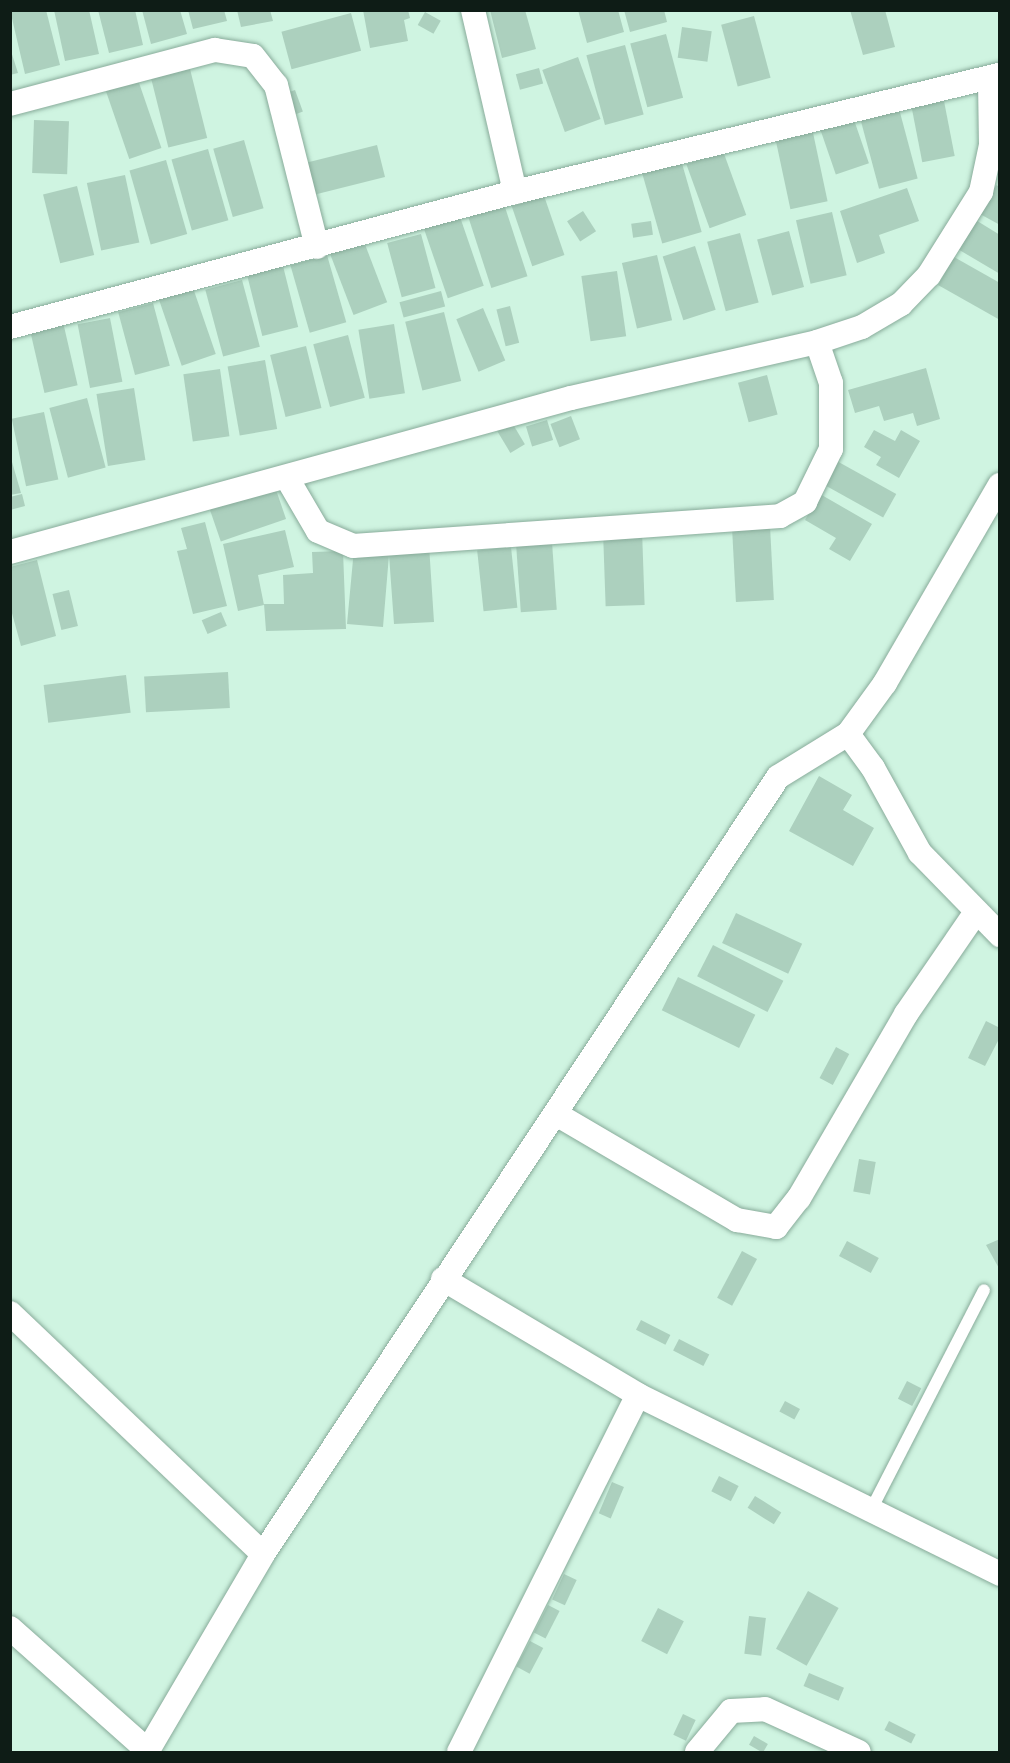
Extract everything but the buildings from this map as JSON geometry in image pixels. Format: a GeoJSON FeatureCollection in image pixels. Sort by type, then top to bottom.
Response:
{"type":"FeatureCollection","features":[{"type":"Feature","properties":{"kind":"street"},"geometry":{"type":"LineString","coordinates":[[473,10],[515,192]]}},
{"type":"Feature","properties":{"kind":"street"},"geometry":{"type":"LineString","coordinates":[[10,104],[215,50],[253,56],[276,85],[317,248]]}},
{"type":"Feature","properties":{"kind":"street"},"geometry":{"type":"LineString","coordinates":[[10,327],[317,248],[515,192],[994,77],[991,145],[981,192],[948,247],[901,304],[862,327],[817,342],[571,398],[10,552]]}},
{"type":"Feature","properties":{"kind":"street"},"geometry":{"type":"LineString","coordinates":[[287,477],[318,531],[353,546],[559,535],[780,516],[805,502],[831,449],[831,383],[817,342]]}},
{"type":"Feature","properties":{"kind":"street"},"geometry":{"type":"LineString","coordinates":[[10,1628],[147,1752],[263,1554],[778,777],[848,734],[885,682],[999,485]]}},
{"type":"Feature","properties":{"kind":"street"},"geometry":{"type":"LineString","coordinates":[[848,734],[873,768],[920,853],[999,935]]}},
{"type":"Feature","properties":{"kind":"street"},"geometry":{"type":"LineString","coordinates":[[556,1114],[737,1220],[776,1227],[794,1206],[906,1014],[976,912]]}},
{"type":"Feature","properties":{"kind":"street"},"geometry":{"type":"LineString","coordinates":[[443,1280],[638,1395],[999,1574]]}},
{"type":"Feature","properties":{"kind":"street"},"geometry":{"type":"LineString","coordinates":[[10,1313],[263,1554]]}},
{"type":"Feature","properties":{"kind":"street"},"geometry":{"type":"LineString","coordinates":[[459,1752],[638,1395]]}},
{"type":"Feature","properties":{"kind":"street"},"geometry":{"type":"LineString","coordinates":[[697,1752],[731,1711],[765,1709],[859,1752]]}},
{"type":"Feature","properties":{"kind":"lane"},"geometry":{"type":"LineString","coordinates":[[871,1510],[984,1290]]}}]}
